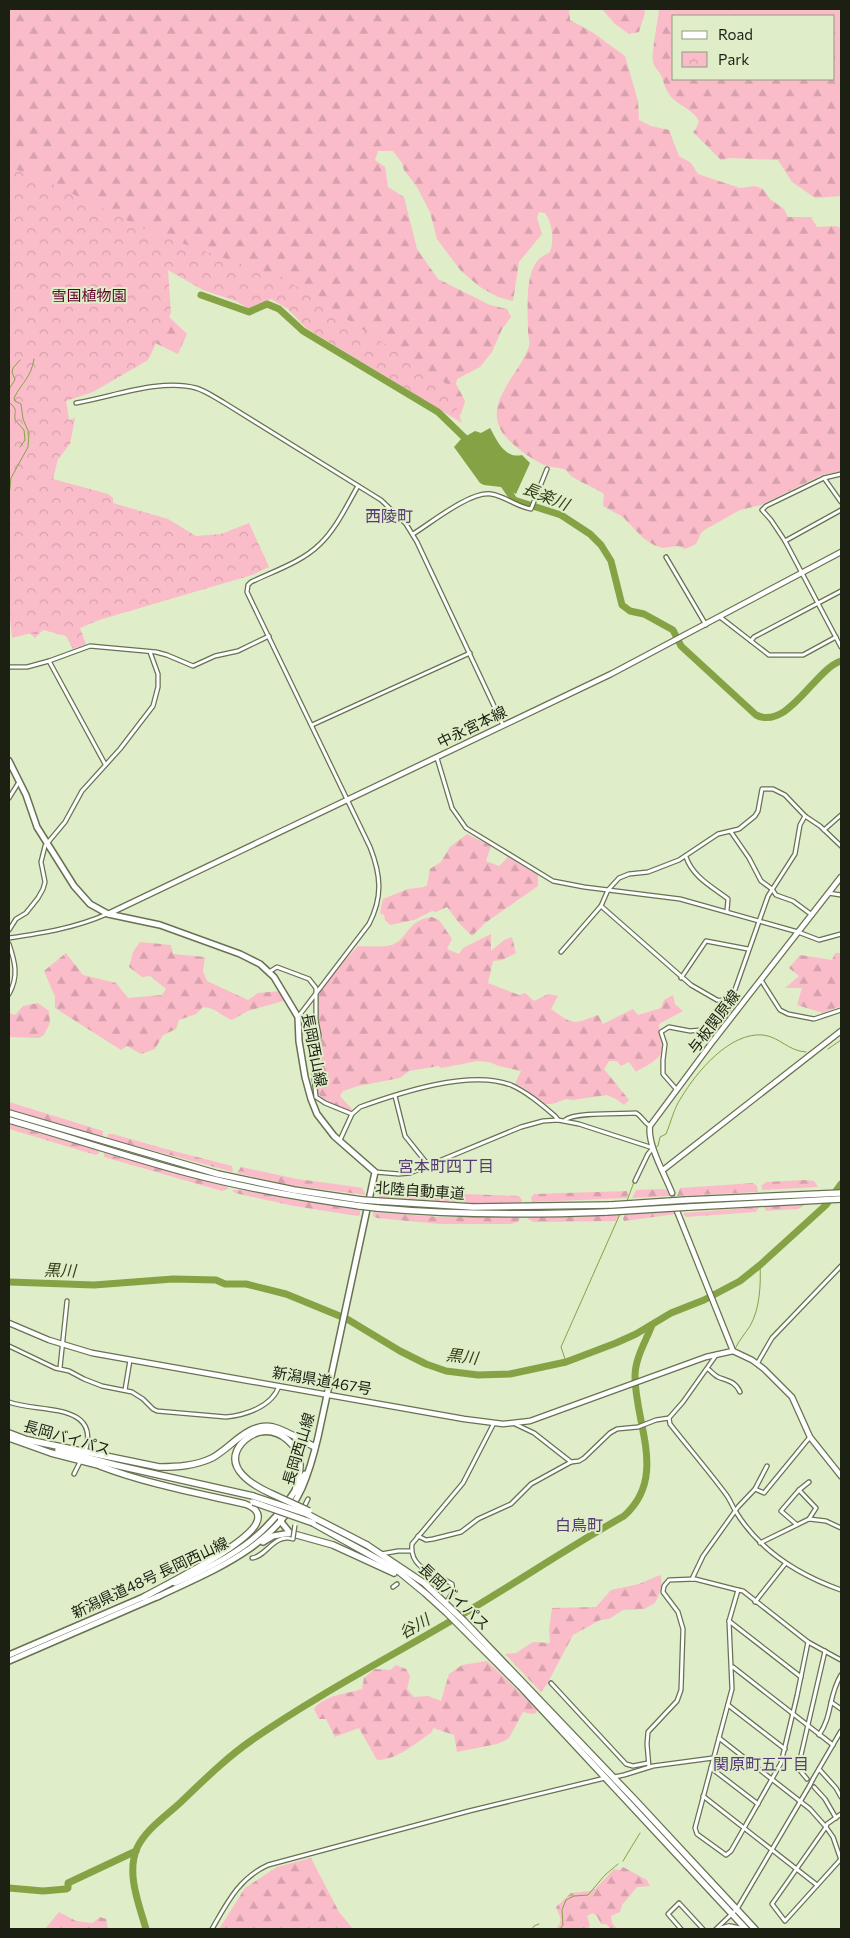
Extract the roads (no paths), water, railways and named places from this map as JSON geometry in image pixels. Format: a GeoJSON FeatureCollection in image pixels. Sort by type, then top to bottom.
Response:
{"type":"FeatureCollection","features":[{"type":"Feature","properties":{"kind":"highway","name":"北陸自動車道"},"geometry":{"type":"LineString","coordinates":[[9,1113],[218,1174],[361,1203]]}},
{"type":"Feature","properties":{"kind":"highway","name":"北陸自動車道"},"geometry":{"type":"LineString","coordinates":[[9,1120],[219,1181],[293,1196],[436,1213],[519,1214],[534,1210],[611,1205],[841,1199]]}},
{"type":"Feature","properties":{"kind":"highway","name":"北陸自動車道"},"geometry":{"type":"LineString","coordinates":[[377,1205],[520,1207],[534,1210],[607,1212],[841,1192]]}},
{"type":"Feature","properties":{"kind":"highway"},"geometry":{"type":"LineString","coordinates":[[83,1456],[158,1467],[180,1467],[212,1457],[250,1431],[266,1427],[280,1430],[315,1449]]}},
{"type":"Feature","properties":{"kind":"highway"},"geometry":{"type":"LineString","coordinates":[[295,1492],[300,1465],[296,1449],[282,1436],[261,1432],[246,1439],[240,1445],[236,1455],[236,1465],[247,1481],[326,1520],[368,1545]]}},
{"type":"Feature","properties":{"kind":"highway","name":"長岡バイパス"},"geometry":{"type":"LineString","coordinates":[[9,1433],[83,1456],[307,1514],[382,1554],[424,1583],[445,1604],[459,1625],[520,1686],[605,1778],[734,1912],[755,1929]]}},
{"type":"Feature","properties":{"kind":"highway","name":"長岡バイパス"},"geometry":{"type":"LineString","coordinates":[[9,1438],[27,1446],[83,1456],[100,1466],[253,1499],[313,1523],[395,1573],[464,1621],[612,1777],[734,1912],[746,1929]]}},
{"type":"Feature","properties":{"kind":"highway"},"geometry":{"type":"LineString","coordinates":[[100,1466],[159,1484],[246,1504],[254,1508],[258,1513],[255,1525],[234,1543],[213,1558],[144,1596]]}},
{"type":"Feature","properties":{"kind":"highway"},"geometry":{"type":"LineString","coordinates":[[292,1535],[333,1545],[372,1559]]}},
{"type":"Feature","properties":{"kind":"highway"},"geometry":{"type":"LineString","coordinates":[[722,1929],[732,1927],[739,1929]]}},
{"type":"Feature","properties":{"kind":"main road","name":"中永宮本線"},"geometry":{"type":"LineString","coordinates":[[108,914],[437,758],[672,643],[841,552]]}},
{"type":"Feature","properties":{"kind":"main road","name":"長岡西山線"},"geometry":{"type":"LineString","coordinates":[[9,761],[20,780],[37,828],[80,893],[94,908],[108,914],[171,928],[240,954],[255,961],[269,972],[282,989],[298,1017],[299,1042],[311,1100],[323,1123],[375,1172],[328,1395],[315,1449],[302,1489],[280,1520],[261,1540],[236,1559],[157,1597]]}},
{"type":"Feature","properties":{"kind":"main road","name":"与板関原線"},"geometry":{"type":"LineString","coordinates":[[650,1126],[841,877]]}},
{"type":"Feature","properties":{"kind":"main road"},"geometry":{"type":"LineString","coordinates":[[663,1170],[841,1031]]}},
{"type":"Feature","properties":{"kind":"main road"},"geometry":{"type":"LineString","coordinates":[[650,1126],[649,1133],[653,1148],[672,1193]]}},
{"type":"Feature","properties":{"kind":"main road"},"geometry":{"type":"LineString","coordinates":[[677,1211],[732,1351],[757,1364],[792,1397],[810,1437],[841,1476]]}},
{"type":"Feature","properties":{"kind":"main road","name":"新潟県道467号"},"geometry":{"type":"LineString","coordinates":[[9,1323],[63,1345],[92,1353],[494,1424],[515,1424],[530,1421],[718,1354],[732,1351]]}},
{"type":"Feature","properties":{"kind":"main road","name":"新潟県道48号 長岡西山線"},"geometry":{"type":"LineString","coordinates":[[9,1655],[220,1562],[238,1551],[262,1532],[295,1492],[315,1449]]}},
{"type":"Feature","properties":{"kind":"main road"},"geometry":{"type":"LineString","coordinates":[[283,1507],[280,1520],[292,1535]]}},
{"type":"Feature","properties":{"kind":"main road","name":"新潟県道48号 長岡西山線"},"geometry":{"type":"LineString","coordinates":[[9,1661],[227,1568],[273,1536],[292,1535]]}},
{"type":"Feature","properties":{"kind":"street"},"geometry":{"type":"LineString","coordinates":[[76,403],[159,386],[196,388],[208,392],[391,508],[413,534],[503,726]]}},
{"type":"Feature","properties":{"kind":"street"},"geometry":{"type":"LineString","coordinates":[[413,534],[461,504],[482,494],[493,494],[531,509],[547,469]]}},
{"type":"Feature","properties":{"kind":"street"},"geometry":{"type":"LineString","coordinates":[[841,474],[824,478],[766,506],[762,510],[772,520],[841,647]]}},
{"type":"Feature","properties":{"kind":"street"},"geometry":{"type":"LineString","coordinates":[[824,478],[841,502]]}},
{"type":"Feature","properties":{"kind":"street"},"geometry":{"type":"LineString","coordinates":[[298,1017],[316,991],[366,930],[376,909],[380,890],[377,868],[347,800],[247,592],[248,585],[300,558],[319,545],[331,531],[358,486]]}},
{"type":"Feature","properties":{"kind":"street"},"geometry":{"type":"LineString","coordinates":[[784,541],[841,510]]}},
{"type":"Feature","properties":{"kind":"street"},"geometry":{"type":"LineString","coordinates":[[666,557],[706,625]]}},
{"type":"Feature","properties":{"kind":"street"},"geometry":{"type":"LineString","coordinates":[[751,641],[754,637],[841,591]]}},
{"type":"Feature","properties":{"kind":"street"},"geometry":{"type":"LineString","coordinates":[[720,617],[770,655],[807,653],[836,637]]}},
{"type":"Feature","properties":{"kind":"street"},"geometry":{"type":"LineString","coordinates":[[9,667],[26,667],[90,646],[167,655],[193,666],[215,656],[238,651],[269,636]]}},
{"type":"Feature","properties":{"kind":"street"},"geometry":{"type":"LineString","coordinates":[[9,930],[16,920],[26,913],[43,889],[45,882],[41,862],[47,843],[65,822],[82,791],[120,749],[153,706],[158,686],[158,674],[150,652]]}},
{"type":"Feature","properties":{"kind":"street"},"geometry":{"type":"LineString","coordinates":[[312,725],[470,653]]}},
{"type":"Feature","properties":{"kind":"street"},"geometry":{"type":"LineString","coordinates":[[49,661],[105,764]]}},
{"type":"Feature","properties":{"kind":"street"},"geometry":{"type":"LineString","coordinates":[[437,758],[455,813],[469,831],[553,880],[608,890],[680,899],[798,932],[819,940],[841,934]]}},
{"type":"Feature","properties":{"kind":"street"},"geometry":{"type":"LineString","coordinates":[[9,798],[20,780]]}},
{"type":"Feature","properties":{"kind":"street"},"geometry":{"type":"LineString","coordinates":[[561,952],[600,906],[608,890],[616,880],[624,875],[648,872],[686,857],[718,834],[739,830],[758,811],[762,789],[773,789],[785,795],[805,816],[841,846]]}},
{"type":"Feature","properties":{"kind":"street"},"geometry":{"type":"LineString","coordinates":[[824,830],[841,815]]}},
{"type":"Feature","properties":{"kind":"street"},"geometry":{"type":"LineString","coordinates":[[677,1090],[664,1077],[662,1070],[666,1044],[661,1032],[669,1026],[690,1031],[712,1029],[726,1015],[748,949],[772,889],[795,854],[800,825],[805,816]]}},
{"type":"Feature","properties":{"kind":"street"},"geometry":{"type":"LineString","coordinates":[[731,832],[749,858],[759,879],[772,889],[776,895],[793,901],[812,915]]}},
{"type":"Feature","properties":{"kind":"street"},"geometry":{"type":"LineString","coordinates":[[686,857],[691,870],[700,879],[728,898],[727,912]]}},
{"type":"Feature","properties":{"kind":"street"},"geometry":{"type":"LineString","coordinates":[[828,893],[841,895]]}},
{"type":"Feature","properties":{"kind":"street"},"geometry":{"type":"LineString","coordinates":[[600,906],[681,978],[710,997],[717,1000],[731,1001]]}},
{"type":"Feature","properties":{"kind":"street"},"geometry":{"type":"LineString","coordinates":[[9,938],[89,923],[108,914]]}},
{"type":"Feature","properties":{"kind":"street"},"geometry":{"type":"LineString","coordinates":[[681,978],[706,941],[748,949]]}},
{"type":"Feature","properties":{"kind":"street"},"geometry":{"type":"LineString","coordinates":[[9,944],[16,967],[13,985],[9,994]]}},
{"type":"Feature","properties":{"kind":"street"},"geometry":{"type":"LineString","coordinates":[[269,972],[277,967],[309,979],[316,991],[316,1020],[319,1035],[314,1077],[316,1097],[325,1103],[352,1114]]}},
{"type":"Feature","properties":{"kind":"street"},"geometry":{"type":"LineString","coordinates":[[761,980],[780,1010],[788,1014],[814,1019],[841,1010]]}},
{"type":"Feature","properties":{"kind":"street"},"geometry":{"type":"LineString","coordinates":[[340,1141],[352,1114],[360,1107],[441,1082],[498,1082],[520,1090],[558,1120]]}},
{"type":"Feature","properties":{"kind":"street"},"geometry":{"type":"LineString","coordinates":[[395,1096],[405,1136],[429,1166]]}},
{"type":"Feature","properties":{"kind":"street"},"geometry":{"type":"LineString","coordinates":[[564,1121],[570,1117],[586,1115],[636,1113],[640,1115],[643,1122],[650,1126]]}},
{"type":"Feature","properties":{"kind":"street"},"geometry":{"type":"LineString","coordinates":[[375,1172],[410,1174],[530,1124],[558,1120],[579,1124],[653,1148],[648,1154],[635,1181]]}},
{"type":"Feature","properties":{"kind":"street"},"geometry":{"type":"LineString","coordinates":[[757,1364],[772,1338],[841,1266]]}},
{"type":"Feature","properties":{"kind":"street"},"geometry":{"type":"LineString","coordinates":[[60,1368],[67,1301]]}},
{"type":"Feature","properties":{"kind":"street"},"geometry":{"type":"LineString","coordinates":[[9,1346],[55,1368],[60,1368],[102,1386],[132,1392],[157,1411],[226,1417],[246,1413],[258,1408],[272,1398],[279,1386]]}},
{"type":"Feature","properties":{"kind":"street"},"geometry":{"type":"LineString","coordinates":[[418,1536],[426,1540],[460,1532],[478,1519],[511,1504],[532,1484],[571,1462],[580,1461],[588,1456],[614,1430],[625,1427],[638,1427],[656,1420],[669,1418],[718,1354]]}},
{"type":"Feature","properties":{"kind":"street"},"geometry":{"type":"LineString","coordinates":[[125,1390],[130,1360]]}},
{"type":"Feature","properties":{"kind":"street"},"geometry":{"type":"LineString","coordinates":[[708,1369],[716,1376],[731,1381],[738,1387],[740,1392]]}},
{"type":"Feature","properties":{"kind":"street"},"geometry":{"type":"LineString","coordinates":[[9,1402],[31,1407],[57,1409],[85,1425],[89,1435],[83,1456],[74,1474]]}},
{"type":"Feature","properties":{"kind":"street"},"geometry":{"type":"LineString","coordinates":[[669,1418],[670,1424],[732,1502],[735,1512],[760,1543],[785,1564],[841,1590]]}},
{"type":"Feature","properties":{"kind":"street"},"geometry":{"type":"LineString","coordinates":[[445,1604],[453,1592],[452,1584],[418,1565],[411,1551],[412,1544],[463,1483],[494,1424]]}},
{"type":"Feature","properties":{"kind":"street"},"geometry":{"type":"LineString","coordinates":[[515,1424],[534,1432],[571,1462]]}},
{"type":"Feature","properties":{"kind":"street"},"geometry":{"type":"LineString","coordinates":[[755,1489],[764,1493],[810,1437]]}},
{"type":"Feature","properties":{"kind":"street"},"geometry":{"type":"LineString","coordinates":[[692,1579],[703,1556],[735,1512],[755,1489],[767,1466]]}},
{"type":"Feature","properties":{"kind":"street"},"geometry":{"type":"LineString","coordinates":[[796,1524],[782,1511],[784,1506],[809,1482]]}},
{"type":"Feature","properties":{"kind":"street"},"geometry":{"type":"LineString","coordinates":[[799,1490],[816,1508],[809,1520]]}},
{"type":"Feature","properties":{"kind":"street"},"geometry":{"type":"LineString","coordinates":[[252,1558],[260,1555],[279,1539],[293,1539],[292,1535],[295,1525],[308,1499]]}},
{"type":"Feature","properties":{"kind":"street"},"geometry":{"type":"LineString","coordinates":[[760,1543],[796,1524],[809,1520],[826,1521],[841,1528]]}},
{"type":"Feature","properties":{"kind":"street"},"geometry":{"type":"LineString","coordinates":[[363,1564],[382,1554],[398,1550],[411,1551]]}},
{"type":"Feature","properties":{"kind":"street"},"geometry":{"type":"LineString","coordinates":[[755,1602],[785,1564]]}},
{"type":"Feature","properties":{"kind":"street"},"geometry":{"type":"LineString","coordinates":[[648,1765],[648,1732],[677,1701],[681,1690],[683,1628],[678,1612],[663,1592],[664,1586],[669,1580],[692,1579],[738,1590],[808,1642],[841,1660]]}},
{"type":"Feature","properties":{"kind":"street"},"geometry":{"type":"LineString","coordinates":[[393,1587],[396,1584]]}},
{"type":"Feature","properties":{"kind":"street"},"geometry":{"type":"LineString","coordinates":[[738,1590],[729,1620],[732,1689],[695,1828],[697,1834],[726,1855],[731,1852],[772,1780],[785,1750],[808,1642]]}},
{"type":"Feature","properties":{"kind":"street"},"geometry":{"type":"LineString","coordinates":[[729,1620],[801,1677]]}},
{"type":"Feature","properties":{"kind":"street"},"geometry":{"type":"LineString","coordinates":[[807,1779],[798,1768],[825,1651]]}},
{"type":"Feature","properties":{"kind":"street"},"geometry":{"type":"LineString","coordinates":[[732,1667],[833,1745]]}},
{"type":"Feature","properties":{"kind":"street"},"geometry":{"type":"LineString","coordinates":[[819,1735],[827,1723],[834,1686],[841,1675]]}},
{"type":"Feature","properties":{"kind":"street"},"geometry":{"type":"LineString","coordinates":[[551,1683],[626,1764],[633,1766],[648,1765],[713,1758]]}},
{"type":"Feature","properties":{"kind":"street"},"geometry":{"type":"LineString","coordinates":[[830,1701],[841,1709]]}},
{"type":"Feature","properties":{"kind":"street"},"geometry":{"type":"LineString","coordinates":[[728,1704],[785,1750]]}},
{"type":"Feature","properties":{"kind":"street"},"geometry":{"type":"LineString","coordinates":[[716,1929],[734,1912],[841,1731]]}},
{"type":"Feature","properties":{"kind":"street"},"geometry":{"type":"LineString","coordinates":[[719,1738],[816,1815],[826,1827],[832,1837],[841,1859],[785,1921],[772,1904],[826,1827],[841,1814]]}},
{"type":"Feature","properties":{"kind":"street"},"geometry":{"type":"LineString","coordinates":[[212,1929],[238,1886],[268,1865],[468,1811],[605,1778],[624,1776],[648,1765]]}},
{"type":"Feature","properties":{"kind":"street"},"geometry":{"type":"LineString","coordinates":[[711,1768],[758,1804]]}},
{"type":"Feature","properties":{"kind":"street"},"geometry":{"type":"LineString","coordinates":[[819,1769],[836,1788],[841,1797]]}},
{"type":"Feature","properties":{"kind":"street"},"geometry":{"type":"LineString","coordinates":[[836,1788],[841,1784]]}},
{"type":"Feature","properties":{"kind":"street"},"geometry":{"type":"LineString","coordinates":[[814,1787],[825,1799],[836,1818]]}},
{"type":"Feature","properties":{"kind":"street"},"geometry":{"type":"LineString","coordinates":[[703,1796],[817,1885]]}},
{"type":"Feature","properties":{"kind":"street"},"geometry":{"type":"LineString","coordinates":[[681,1929],[668,1914],[679,1903],[703,1929]]}},
{"type":"Feature","properties":{"kind":"waterway","name":"長楽川"},"geometry":{"type":"LineString","coordinates":[[201,295],[249,312],[267,304],[279,309],[303,331],[438,412],[470,443]]}},
{"type":"Feature","properties":{"kind":"waterway"},"geometry":{"type":"LineString","coordinates":[[9,497],[11,478],[28,447],[29,433],[23,419],[21,404],[15,401],[14,398],[28,375],[34,359]]}},
{"type":"Feature","properties":{"kind":"waterway"},"geometry":{"type":"LineString","coordinates":[[9,389],[15,380],[12,372],[13,368],[20,360]]}},
{"type":"Feature","properties":{"kind":"waterway"},"geometry":{"type":"LineString","coordinates":[[9,402],[15,409],[15,420],[24,430],[25,440],[20,447]]}},
{"type":"Feature","properties":{"kind":"waterway","name":"長楽川"},"geometry":{"type":"LineString","coordinates":[[502,482],[514,500],[561,515],[590,534],[601,545],[611,561],[622,605],[630,611],[644,614],[673,630],[681,646],[756,715],[768,718],[779,714],[801,697],[831,666],[841,661]]}},
{"type":"Feature","properties":{"kind":"waterway"},"geometry":{"type":"LineString","coordinates":[[655,1148],[658,1146],[660,1137],[666,1134],[676,1106],[688,1087],[705,1065],[727,1046],[751,1036],[763,1035],[774,1038],[794,1049],[806,1052]]}},
{"type":"Feature","properties":{"kind":"waterway"},"geometry":{"type":"LineString","coordinates":[[828,1049],[841,1040]]}},
{"type":"Feature","properties":{"kind":"waterway"},"geometry":{"type":"LineString","coordinates":[[639,1169],[647,1152]]}},
{"type":"Feature","properties":{"kind":"waterway"},"geometry":{"type":"LineString","coordinates":[[627,1201],[634,1182]]}},
{"type":"Feature","properties":{"kind":"waterway","name":"黒川"},"geometry":{"type":"LineString","coordinates":[[9,1282],[94,1285],[173,1279],[216,1280],[225,1284],[246,1284],[286,1294],[347,1319],[400,1351],[426,1364],[446,1371],[478,1375],[510,1374],[566,1362],[616,1343],[636,1334],[671,1313],[704,1300],[740,1281],[826,1205],[841,1184]]}},
{"type":"Feature","properties":{"kind":"waterway"},"geometry":{"type":"LineString","coordinates":[[566,1362],[561,1347],[620,1214]]}},
{"type":"Feature","properties":{"kind":"waterway"},"geometry":{"type":"LineString","coordinates":[[735,1349],[750,1326],[756,1312],[760,1288],[760,1265]]}},
{"type":"Feature","properties":{"kind":"waterway","name":"谷川"},"geometry":{"type":"LineString","coordinates":[[146,1929],[133,1878],[134,1858],[137,1848],[151,1829],[224,1762],[277,1723],[624,1516],[637,1501],[644,1484],[647,1467],[646,1449],[636,1394],[635,1369],[652,1325]]}},
{"type":"Feature","properties":{"kind":"waterway"},"geometry":{"type":"LineString","coordinates":[[623,1861],[640,1833]]}},
{"type":"Feature","properties":{"kind":"waterway"},"geometry":{"type":"LineString","coordinates":[[9,1888],[43,1891],[66,1889],[68,1888],[68,1883],[136,1851]]}},
{"type":"Feature","properties":{"kind":"waterway"},"geometry":{"type":"LineString","coordinates":[[560,1929],[563,1925],[562,1910],[566,1900],[574,1896],[588,1895],[605,1875],[618,1864]]}},
{"type":"Feature","properties":{"kind":"waterway"},"geometry":{"type":"LineString","coordinates":[[532,1929],[539,1924]]}},
{"type":"Feature","properties":{"kind":"tunnel"},"geometry":{"type":"LineString","coordinates":[[672,1193],[677,1211]]}},
{"type":"Feature","properties":{"kind":"district","name":"西陵町"},"geometry":{"type":"Point","coordinates":[389,516]}},
{"type":"Feature","properties":{"kind":"district","name":"宮本町四丁目"},"geometry":{"type":"Point","coordinates":[446,1166]}},
{"type":"Feature","properties":{"kind":"district","name":"白鳥町"},"geometry":{"type":"Point","coordinates":[579,1525]}},
{"type":"Feature","properties":{"kind":"district","name":"関原町五丁目"},"geometry":{"type":"Point","coordinates":[761,1764]}},
{"type":"Feature","properties":{"kind":"park label","name":"雪国植物園"},"geometry":{"type":"Point","coordinates":[89,296]}}]}
